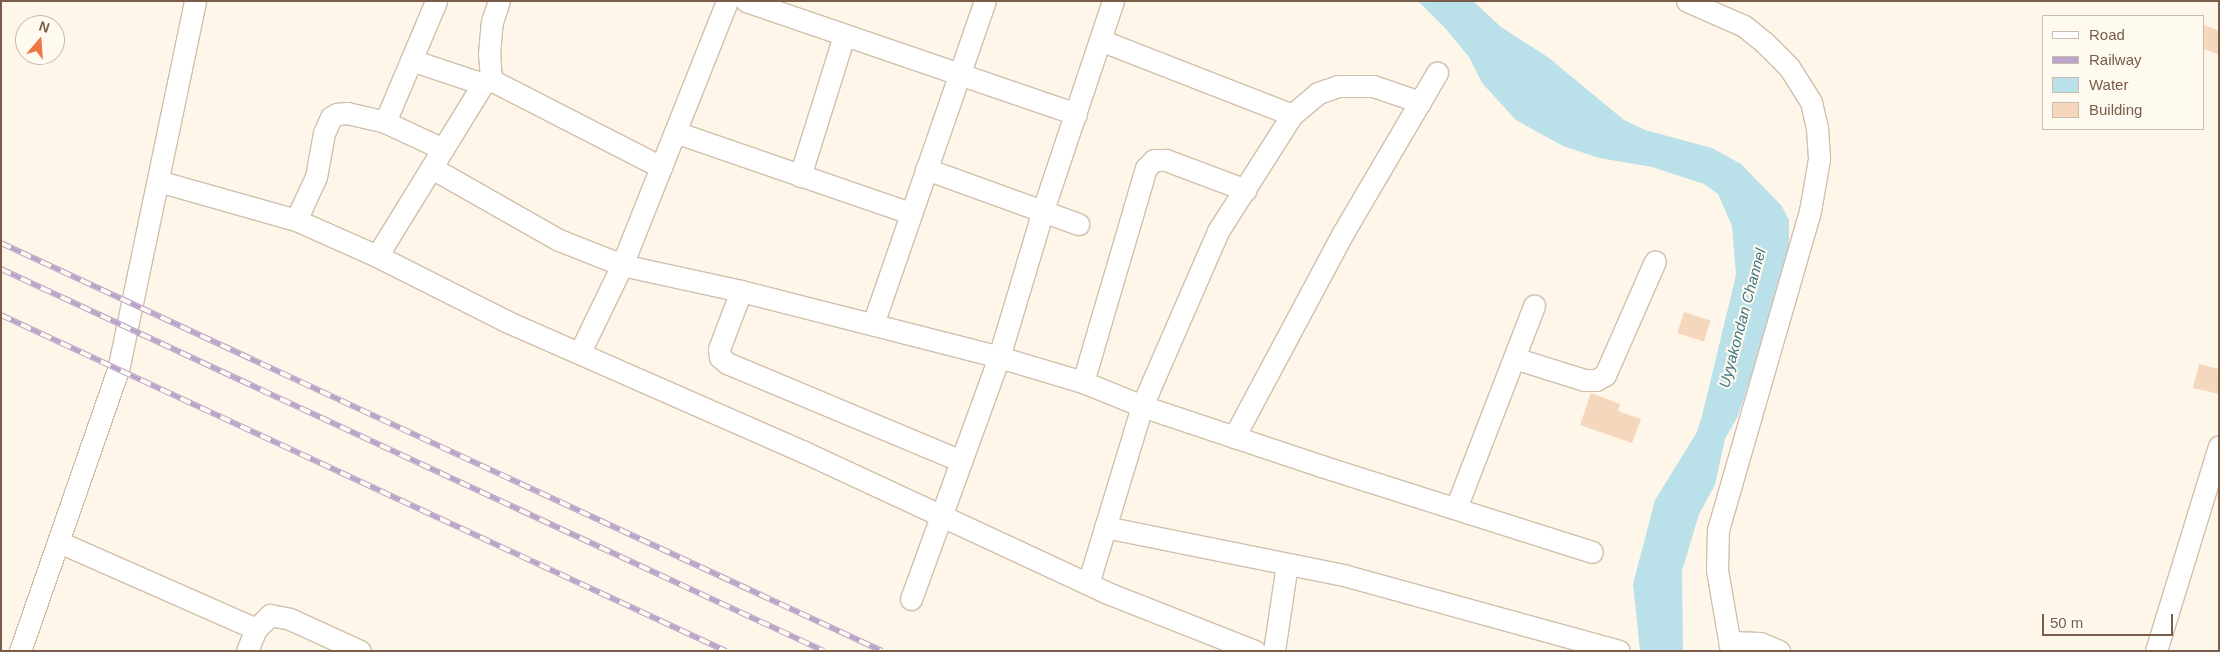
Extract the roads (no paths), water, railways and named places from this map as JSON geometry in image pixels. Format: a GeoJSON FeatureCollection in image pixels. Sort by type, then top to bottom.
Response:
{"type":"FeatureCollection","features":[{"type":"Feature","properties":{"kind":"street"},"geometry":{"type":"LineString","coordinates":[[20,651],[118,370],[195,1]]}},
{"type":"Feature","properties":{"kind":"street"},"geometry":{"type":"LineString","coordinates":[[385,122],[436,1]]}},
{"type":"Feature","properties":{"kind":"street"},"geometry":{"type":"LineString","coordinates":[[377,256],[487,82],[492,22],[499,1]]}},
{"type":"Feature","properties":{"kind":"street"},"geometry":{"type":"LineString","coordinates":[[580,352],[622,266],[727,1]]}},
{"type":"Feature","properties":{"kind":"street"},"geometry":{"type":"LineString","coordinates":[[746,1],[1076,114]]}},
{"type":"Feature","properties":{"kind":"street"},"geometry":{"type":"LineString","coordinates":[[873,324],[985,1]]}},
{"type":"Feature","properties":{"kind":"street"},"geometry":{"type":"LineString","coordinates":[[911,599],[999,357],[1043,210],[1113,1]]}},
{"type":"Feature","properties":{"kind":"street"},"geometry":{"type":"LineString","coordinates":[[1686,1],[1744,26],[1764,42],[1789,67],[1811,102],[1817,129],[1819,159],[1810,211],[1718,529],[1717,570],[1730,646],[1760,643],[1779,651]]}},
{"type":"Feature","properties":{"kind":"street"},"geometry":{"type":"LineString","coordinates":[[800,176],[844,36]]}},
{"type":"Feature","properties":{"kind":"street"},"geometry":{"type":"LineString","coordinates":[[1100,40],[1292,115]]}},
{"type":"Feature","properties":{"kind":"street"},"geometry":{"type":"LineString","coordinates":[[411,60],[487,82],[661,166]]}},
{"type":"Feature","properties":{"kind":"street"},"geometry":{"type":"LineString","coordinates":[[1234,437],[1344,233],[1437,73]]}},
{"type":"Feature","properties":{"kind":"street"},"geometry":{"type":"LineString","coordinates":[[1088,584],[1142,406],[1218,231],[1246,190],[1292,115],[1318,93],[1338,86],[1373,86],[1420,102]]}},
{"type":"Feature","properties":{"kind":"street"},"geometry":{"type":"LineString","coordinates":[[296,220],[316,177],[324,133],[331,117],[347,113],[385,122],[443,149]]}},
{"type":"Feature","properties":{"kind":"street"},"geometry":{"type":"LineString","coordinates":[[675,132],[910,214]]}},
{"type":"Feature","properties":{"kind":"street"},"geometry":{"type":"LineString","coordinates":[[1083,382],[1146,168],[1154,160],[1166,160],[1246,190]]}},
{"type":"Feature","properties":{"kind":"street"},"geometry":{"type":"LineString","coordinates":[[432,168],[559,240],[622,266],[742,290],[999,357],[1083,382],[1142,406],[1234,437],[1592,552]]}},
{"type":"Feature","properties":{"kind":"street"},"geometry":{"type":"LineString","coordinates":[[926,169],[1078,224]]}},
{"type":"Feature","properties":{"kind":"street"},"geometry":{"type":"LineString","coordinates":[[158,181],[296,220],[377,256],[508,322],[580,352],[941,514],[1088,584],[1254,651]]}},
{"type":"Feature","properties":{"kind":"street"},"geometry":{"type":"LineString","coordinates":[[1514,358],[1584,380],[1596,380],[1605,375],[1655,261]]}},
{"type":"Feature","properties":{"kind":"street"},"geometry":{"type":"LineString","coordinates":[[742,290],[719,349],[726,363],[961,461]]}},
{"type":"Feature","properties":{"kind":"street"},"geometry":{"type":"LineString","coordinates":[[1456,508],[1534,306]]}},
{"type":"Feature","properties":{"kind":"street"},"geometry":{"type":"LineString","coordinates":[[2156,651],[2219,446]]}},
{"type":"Feature","properties":{"kind":"street"},"geometry":{"type":"LineString","coordinates":[[1105,526],[1347,576],[1619,651]]}},
{"type":"Feature","properties":{"kind":"street"},"geometry":{"type":"LineString","coordinates":[[59,542],[256,629]]}},
{"type":"Feature","properties":{"kind":"street"},"geometry":{"type":"LineString","coordinates":[[1274,651],[1287,564]]}},
{"type":"Feature","properties":{"kind":"street"},"geometry":{"type":"LineString","coordinates":[[247,651],[256,629],[270,615],[290,618],[360,651]]}},
{"type":"Feature","properties":{"kind":"water","name":"Uyyakondan Channel"},"geometry":{"type":"Polygon","coordinates":[[[1418,1],[1473,1],[1501,27],[1549,58],[1624,120],[1645,130],[1712,148],[1741,164],[1781,205],[1789,220],[1789,260],[1738,416],[1725,439],[1715,485],[1699,514],[1682,571],[1683,651],[1640,651],[1633,584],[1655,500],[1697,432],[1702,416],[1736,275],[1732,226],[1718,194],[1704,184],[1652,167],[1599,158],[1563,146],[1516,120],[1482,83],[1469,57],[1445,28],[1418,1]]]}},
{"type":"Feature","properties":{"kind":"railway"},"geometry":{"type":"LineString","coordinates":[[1,243],[882,651]]}},
{"type":"Feature","properties":{"kind":"railway"},"geometry":{"type":"LineString","coordinates":[[1,269],[824,651]]}},
{"type":"Feature","properties":{"kind":"railway"},"geometry":{"type":"LineString","coordinates":[[1,315],[726,651]]}}]}
